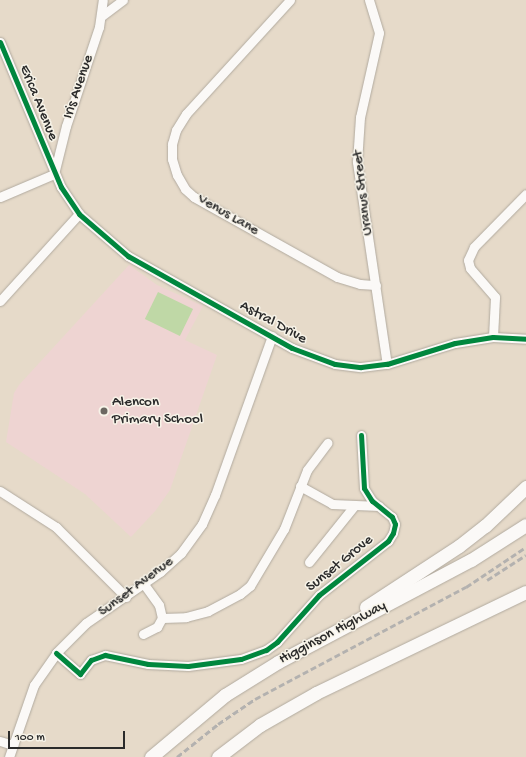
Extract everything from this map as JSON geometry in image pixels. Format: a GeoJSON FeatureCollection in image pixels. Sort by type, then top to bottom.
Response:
{"type":"FeatureCollection","features":[{"type":"Feature","properties":{"kind":"highway"},"geometry":{"type":"LineString","coordinates":[[278,662],[459,546],[485,526],[526,487]]}},
{"type":"Feature","properties":{"kind":"highway","name":"Higginson Highway"},"geometry":{"type":"LineString","coordinates":[[151,757],[225,695],[278,662],[471,560],[526,525]]}},
{"type":"Feature","properties":{"kind":"highway"},"geometry":{"type":"LineString","coordinates":[[218,757],[260,725],[316,693],[526,592]]}},
{"type":"Feature","properties":{"kind":"highway"},"geometry":{"type":"LineString","coordinates":[[454,627],[526,602]]}},
{"type":"Feature","properties":{"kind":"street","name":"Iris Avenue"},"geometry":{"type":"LineString","coordinates":[[54,174],[66,126],[103,15],[103,0]]}},
{"type":"Feature","properties":{"kind":"street"},"geometry":{"type":"LineString","coordinates":[[103,15],[123,0]]}},
{"type":"Feature","properties":{"kind":"street","name":"Venus Lane"},"geometry":{"type":"LineString","coordinates":[[290,0],[186,114],[176,130],[172,144],[172,159],[177,175],[185,189],[194,197],[330,273],[355,283],[376,285]]}},
{"type":"Feature","properties":{"kind":"street","name":"Uranus Street"},"geometry":{"type":"LineString","coordinates":[[369,0],[380,33],[360,117],[357,162],[387,364]]}},
{"type":"Feature","properties":{"kind":"street","name":"Erica Avenue"},"geometry":{"type":"LineString","coordinates":[[0,42],[54,174]]}},
{"type":"Feature","properties":{"kind":"street"},"geometry":{"type":"LineString","coordinates":[[0,197],[54,174]]}},
{"type":"Feature","properties":{"kind":"street","name":"Astral Drive"},"geometry":{"type":"LineString","coordinates":[[54,174],[79,214],[128,256],[305,354],[335,364],[361,367],[387,364],[455,343],[493,337],[526,339]]}},
{"type":"Feature","properties":{"kind":"street"},"geometry":{"type":"LineString","coordinates":[[493,337],[495,297],[470,268],[468,260],[474,247],[526,194]]}},
{"type":"Feature","properties":{"kind":"street"},"geometry":{"type":"LineString","coordinates":[[0,301],[79,214]]}},
{"type":"Feature","properties":{"kind":"street","name":"Sunset Avenue"},"geometry":{"type":"LineString","coordinates":[[9,757],[34,685],[56,653],[86,623],[144,584],[181,553],[202,524],[215,495],[272,336]]}},
{"type":"Feature","properties":{"kind":"street","name":"Sunset Grove"},"geometry":{"type":"LineString","coordinates":[[56,653],[80,674],[91,660],[105,655],[148,664],[188,666],[257,654],[277,642],[329,585],[388,541],[393,533],[395,524],[392,516],[367,496],[364,488],[360,435]]}},
{"type":"Feature","properties":{"kind":"street"},"geometry":{"type":"LineString","coordinates":[[162,618],[186,617],[208,611],[240,594],[250,586],[284,529],[307,470],[327,443]]}},
{"type":"Feature","properties":{"kind":"street"},"geometry":{"type":"LineString","coordinates":[[300,486],[326,502],[354,506],[379,506]]}},
{"type":"Feature","properties":{"kind":"street"},"geometry":{"type":"LineString","coordinates":[[0,491],[62,532],[126,597]]}},
{"type":"Feature","properties":{"kind":"street"},"geometry":{"type":"LineString","coordinates":[[309,562],[354,506]]}},
{"type":"Feature","properties":{"kind":"street"},"geometry":{"type":"LineString","coordinates":[[143,634],[157,627],[162,618],[159,605],[144,584]]}},
{"type":"Feature","properties":{"kind":"street"},"geometry":{"type":"LineString","coordinates":[[0,741],[13,745]]}},
{"type":"Feature","properties":{"kind":"shaded area","name":"Alencon Primary School"},"geometry":{"type":"Polygon","coordinates":[[[129,265],[157,285],[203,306],[185,340],[217,355],[170,490],[156,510],[131,537],[85,494],[6,442],[14,393],[19,385],[129,265]]]}},
{"type":"Feature","properties":{"kind":"green space"},"geometry":{"type":"Polygon","coordinates":[[[158,292],[193,309],[180,336],[145,319],[158,292]]]}},
{"type":"Feature","properties":{"kind":"railway"},"geometry":{"type":"LineString","coordinates":[[177,757],[218,724],[255,699],[466,587],[526,547]]}},
{"type":"Feature","properties":{"kind":"railway"},"geometry":{"type":"LineString","coordinates":[[487,580],[526,555]]}},
{"type":"Feature","properties":{"kind":"cycle path"},"geometry":{"type":"LineString","coordinates":[[0,42],[61,187],[79,214],[128,256],[292,348],[335,364],[361,367],[387,364],[455,343],[493,337],[526,339]]}},
{"type":"Feature","properties":{"kind":"cycle path"},"geometry":{"type":"LineString","coordinates":[[56,653],[80,674],[91,660],[105,655],[148,664],[188,666],[241,659],[266,650],[277,642],[319,595],[388,541],[393,533],[395,524],[392,517],[372,501],[364,488],[361,435]]}},
{"type":"Feature","properties":{"kind":"place","name":"Alencon Primary School"},"geometry":{"type":"Point","coordinates":[104,411]}}]}
